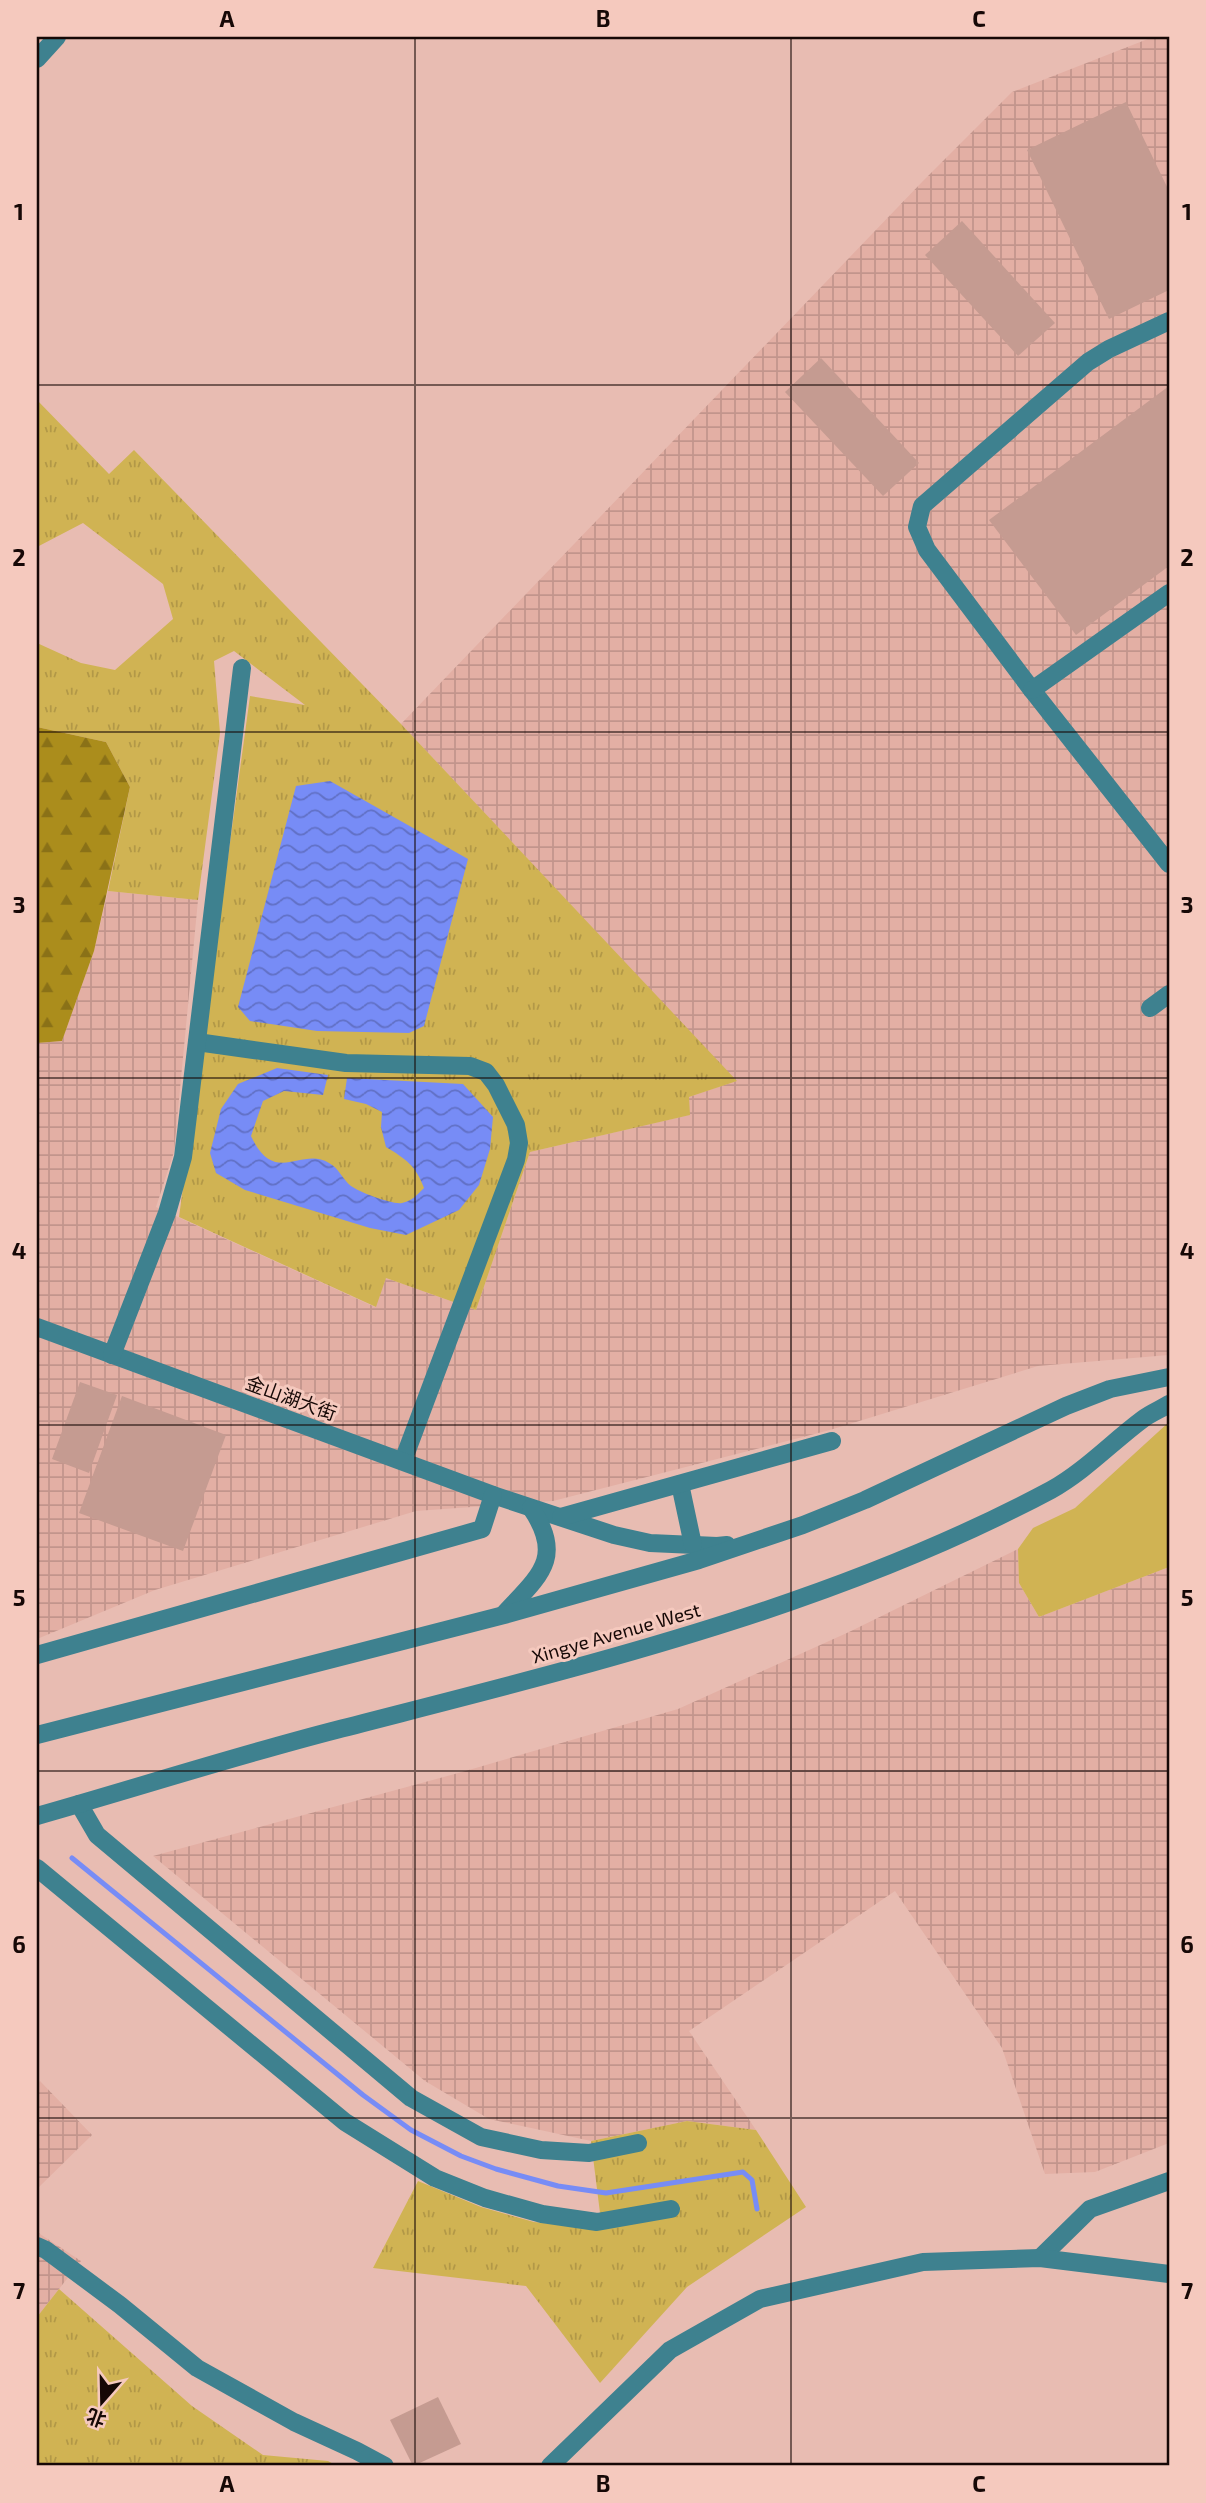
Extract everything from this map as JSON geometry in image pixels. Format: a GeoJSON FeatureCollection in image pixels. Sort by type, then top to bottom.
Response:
{"type":"FeatureCollection","features":[{"type":"Feature","properties":{"kind":"street"},"geometry":{"type":"LineString","coordinates":[[37,60],[57,37]]}},
{"type":"Feature","properties":{"kind":"street"},"geometry":{"type":"LineString","coordinates":[[1169,321],[1109,349],[1088,362],[922,506],[917,527],[927,550],[1032,690],[1169,864]]}},
{"type":"Feature","properties":{"kind":"street"},"geometry":{"type":"LineString","coordinates":[[1032,690],[1169,593]]}},
{"type":"Feature","properties":{"kind":"street"},"geometry":{"type":"LineString","coordinates":[[112,1355],[167,1213],[183,1157],[242,668]]}},
{"type":"Feature","properties":{"kind":"street"},"geometry":{"type":"LineString","coordinates":[[1150,1008],[1169,994]]}},
{"type":"Feature","properties":{"kind":"street"},"geometry":{"type":"LineString","coordinates":[[197,1042],[346,1063],[470,1066],[486,1072],[496,1085],[516,1125],[519,1143],[516,1160],[402,1461]]}},
{"type":"Feature","properties":{"kind":"street","name":"金山湖大街"},"geometry":{"type":"LineString","coordinates":[[37,1327],[493,1495],[650,1543],[717,1546],[766,1537]]}},
{"type":"Feature","properties":{"kind":"street"},"geometry":{"type":"LineString","coordinates":[[37,1735],[641,1578],[766,1537],[865,1500],[1066,1406],[1110,1389],[1169,1377]]}},
{"type":"Feature","properties":{"kind":"street","name":"Xingye Avenue West"},"geometry":{"type":"LineString","coordinates":[[37,1816],[326,1732],[625,1653],[768,1611],[844,1583],[961,1534],[1055,1488],[1111,1448],[1143,1419],[1169,1404]]}},
{"type":"Feature","properties":{"kind":"street"},"geometry":{"type":"LineString","coordinates":[[561,1517],[832,1441]]}},
{"type":"Feature","properties":{"kind":"street"},"geometry":{"type":"LineString","coordinates":[[680,1484],[693,1545]]}},
{"type":"Feature","properties":{"kind":"street"},"geometry":{"type":"LineString","coordinates":[[37,1655],[482,1529],[493,1495]]}},
{"type":"Feature","properties":{"kind":"street"},"geometry":{"type":"LineString","coordinates":[[504,1615],[538,1577],[545,1560],[549,1544],[543,1526],[531,1507]]}},
{"type":"Feature","properties":{"kind":"street"},"geometry":{"type":"LineString","coordinates":[[79,1804],[97,1835],[411,2098],[481,2137],[541,2150],[589,2153],[638,2143]]}},
{"type":"Feature","properties":{"kind":"street"},"geometry":{"type":"LineString","coordinates":[[37,1868],[345,2122],[435,2178],[485,2198],[542,2214],[597,2222],[671,2209]]}},
{"type":"Feature","properties":{"kind":"street"},"geometry":{"type":"LineString","coordinates":[[1040,2258],[1090,2209],[1169,2181]]}},
{"type":"Feature","properties":{"kind":"street"},"geometry":{"type":"LineString","coordinates":[[37,2246],[120,2305],[197,2368],[294,2422],[385,2466]]}},
{"type":"Feature","properties":{"kind":"street"},"geometry":{"type":"LineString","coordinates":[[550,2466],[670,2350],[760,2299],[923,2262],[1040,2258],[1169,2274]]}},
{"type":"Feature","properties":{"kind":"shaded area"},"geometry":{"type":"Polygon","coordinates":[[[1153,37],[1169,37],[1169,1355],[1038,1366],[830,1430],[553,1501],[416,1511],[155,1590],[37,1639],[37,1043],[62,1041],[94,951],[108,891],[198,900],[174,1152],[156,1207],[375,1307],[386,1278],[476,1310],[530,1152],[689,1115],[689,1097],[736,1081],[401,724],[922,182],[1012,92],[1153,37]]]}},
{"type":"Feature","properties":{"kind":"shaded area"},"geometry":{"type":"Polygon","coordinates":[[[1018,1549],[1019,1583],[1039,1617],[1169,1567],[1169,2143],[1095,2172],[1045,2174],[1002,2048],[895,1891],[689,2031],[756,2130],[687,2121],[591,2141],[489,2119],[425,2081],[153,1856],[462,1772],[678,1709],[849,1632],[1018,1549]]]}},
{"type":"Feature","properties":{"kind":"shaded area"},"geometry":{"type":"Polygon","coordinates":[[[40,2081],[92,2135],[37,2189],[37,2085],[40,2081]]]}},
{"type":"Feature","properties":{"kind":"shaded area"},"geometry":{"type":"Polygon","coordinates":[[[37,2232],[81,2261],[37,2317],[37,2232]]]}},
{"type":"Feature","properties":{"kind":"green space"},"geometry":{"type":"Polygon","coordinates":[[[37,400],[109,474],[134,450],[401,724],[737,1081],[689,1097],[690,1115],[530,1152],[476,1310],[386,1278],[376,1307],[179,1217],[250,696],[305,705],[234,651],[214,661],[220,733],[198,900],[108,891],[130,787],[106,742],[37,727],[37,643],[81,663],[115,670],[173,619],[163,584],[83,523],[37,547],[37,400]]]}},
{"type":"Feature","properties":{"kind":"green space"},"geometry":{"type":"Polygon","coordinates":[[[37,727],[106,742],[130,787],[94,951],[62,1041],[37,1043],[37,727]]]}},
{"type":"Feature","properties":{"kind":"green space"},"geometry":{"type":"Polygon","coordinates":[[[1169,1422],[1169,1567],[1039,1617],[1019,1583],[1018,1549],[1033,1528],[1075,1508],[1169,1422]]]}},
{"type":"Feature","properties":{"kind":"green space"},"geometry":{"type":"Polygon","coordinates":[[[687,2121],[756,2130],[806,2207],[687,2287],[600,2383],[526,2286],[373,2268],[418,2181],[481,2207],[534,2222],[602,2229],[591,2141],[687,2121]]]}},
{"type":"Feature","properties":{"kind":"green space"},"geometry":{"type":"Polygon","coordinates":[[[59,2289],[192,2406],[263,2455],[328,2461],[337,2466],[37,2466],[37,2317],[59,2289]]]}},
{"type":"Feature","properties":{"kind":"water"},"geometry":{"type":"Polygon","coordinates":[[[330,781],[468,859],[424,1026],[409,1033],[317,1031],[250,1021],[238,1007],[296,786],[330,781]]]}},
{"type":"Feature","properties":{"kind":"water"},"geometry":{"type":"Polygon","coordinates":[[[277,1068],[328,1075],[323,1095],[284,1091],[263,1101],[251,1136],[260,1151],[269,1159],[288,1162],[319,1159],[332,1165],[355,1189],[384,1200],[406,1202],[424,1188],[421,1180],[410,1164],[386,1147],[381,1127],[382,1112],[366,1104],[344,1099],[347,1078],[463,1084],[493,1117],[490,1149],[479,1185],[459,1210],[406,1235],[370,1228],[245,1190],[216,1173],[210,1153],[221,1109],[238,1084],[277,1068]]]}},
{"type":"Feature","properties":{"kind":"building"},"geometry":{"type":"Polygon","coordinates":[[[1126,102],[1169,191],[1169,290],[1109,319],[1027,150],[1126,102]]]}},
{"type":"Feature","properties":{"kind":"building"},"geometry":{"type":"Polygon","coordinates":[[[962,221],[1055,323],[1018,356],[925,255],[962,221]]]}},
{"type":"Feature","properties":{"kind":"building"},"geometry":{"type":"Polygon","coordinates":[[[821,358],[919,463],[883,496],[785,392],[821,358]]]}},
{"type":"Feature","properties":{"kind":"building"},"geometry":{"type":"Polygon","coordinates":[[[1169,386],[1169,566],[1076,635],[989,520],[1169,386]]]}},
{"type":"Feature","properties":{"kind":"building"},"geometry":{"type":"Polygon","coordinates":[[[80,1382],[117,1395],[89,1473],[52,1459],[80,1382]]]}},
{"type":"Feature","properties":{"kind":"building"},"geometry":{"type":"Polygon","coordinates":[[[122,1396],[226,1435],[183,1551],[79,1513],[122,1396]]]}},
{"type":"Feature","properties":{"kind":"building"},"geometry":{"type":"Polygon","coordinates":[[[438,2397],[461,2444],[413,2466],[390,2420],[438,2397]]]}},
{"type":"Feature","properties":{"kind":"waterway"},"geometry":{"type":"LineString","coordinates":[[72,1858],[363,2095],[411,2130],[461,2156],[558,2186],[606,2193],[743,2172],[752,2180],[757,2209]]}}]}
